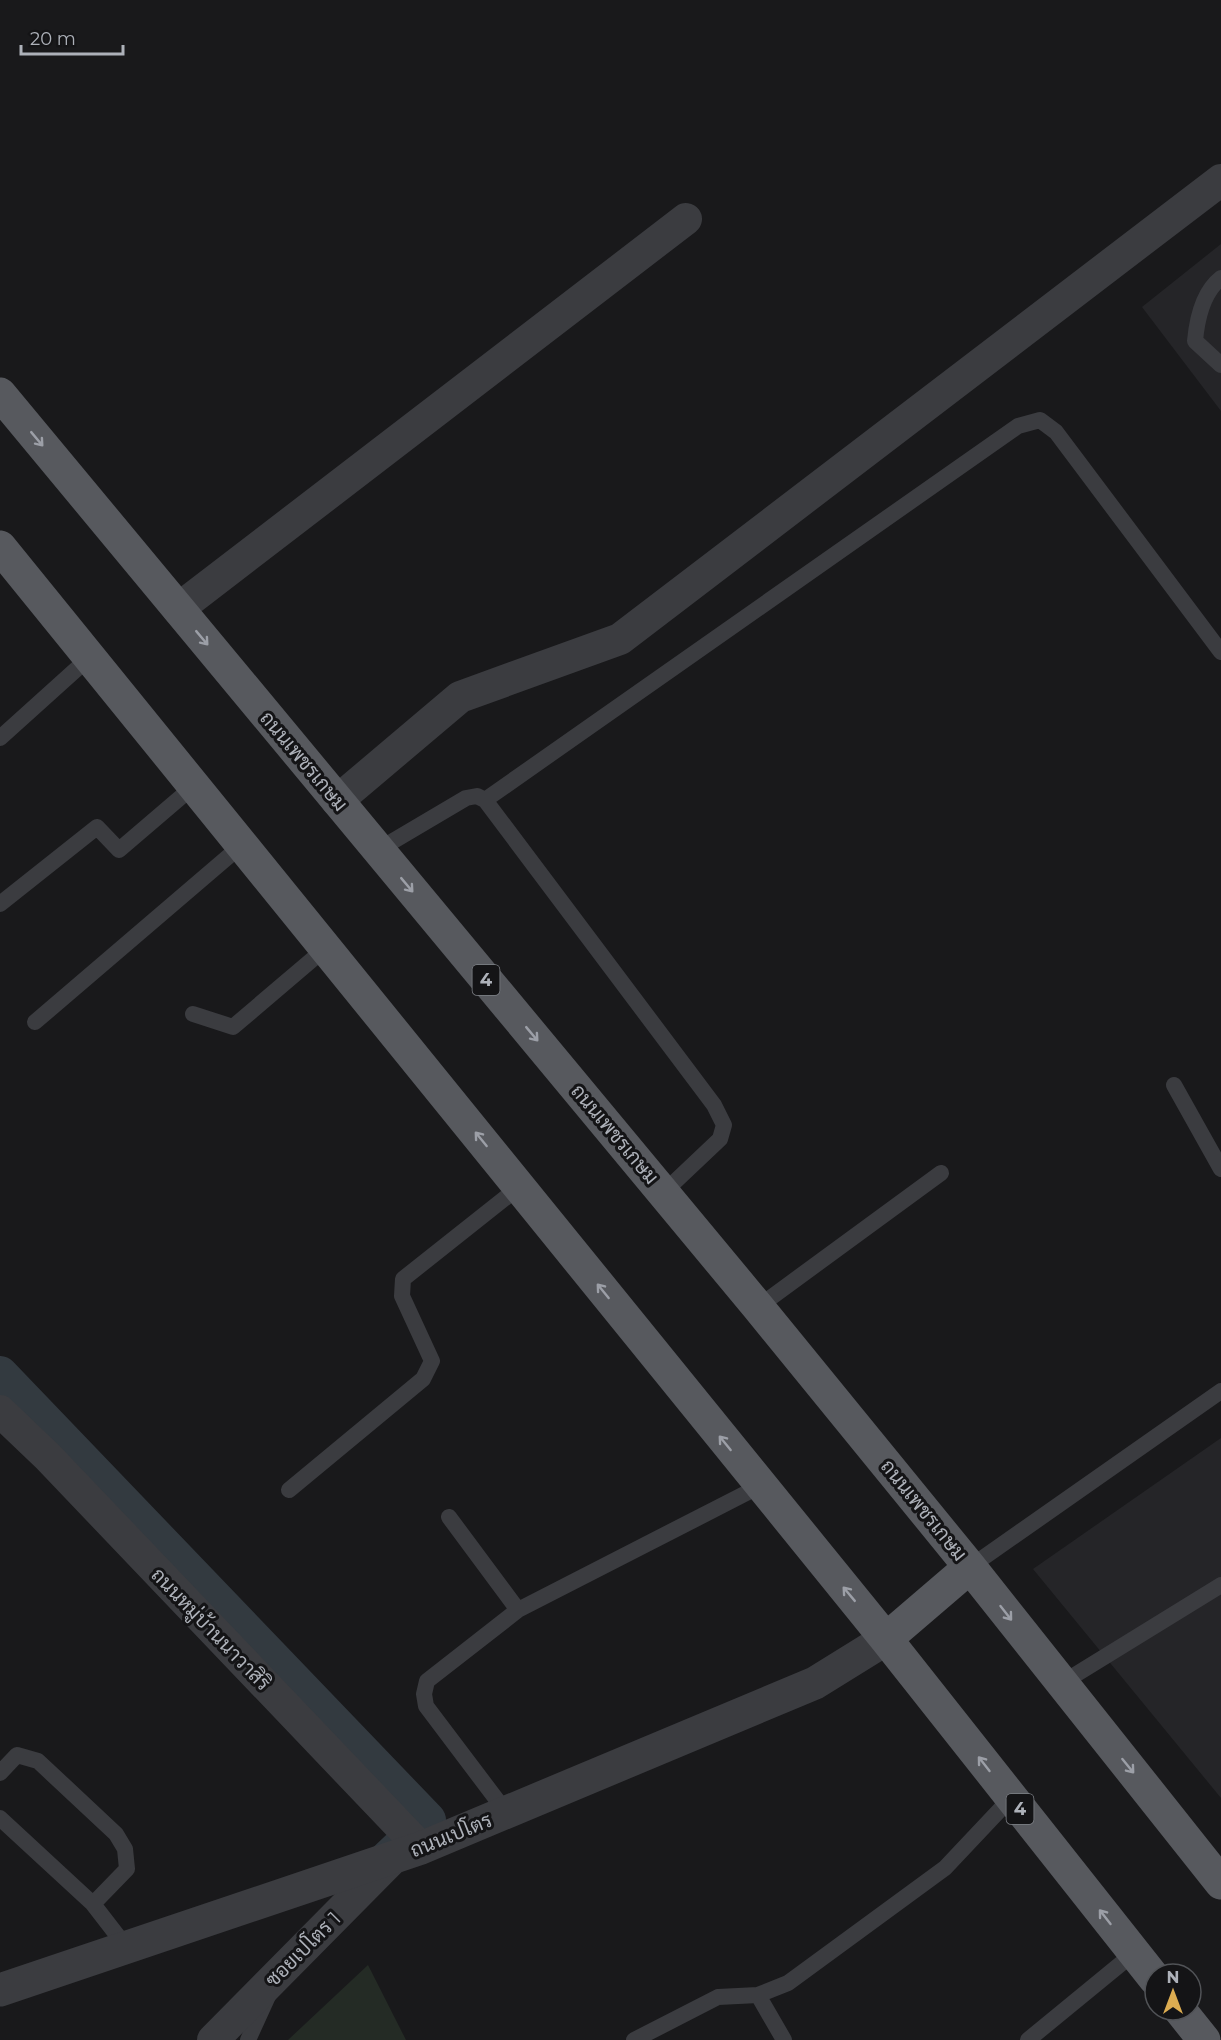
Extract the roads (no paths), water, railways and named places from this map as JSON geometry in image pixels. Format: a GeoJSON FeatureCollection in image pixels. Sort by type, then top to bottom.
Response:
{"type":"FeatureCollection","features":[{"type":"Feature","properties":{"kind":"main road","name":"ถนนเพชรเกษม"},"geometry":{"type":"LineString","coordinates":[[0,394],[664,1192],[970,1567],[1221,1882]]}},
{"type":"Feature","properties":{"kind":"main road","name":"4"},"geometry":{"type":"LineString","coordinates":[[0,546],[886,1639],[1143,1964]]}},
{"type":"Feature","properties":{"kind":"main road"},"geometry":{"type":"LineString","coordinates":[[886,1639],[970,1567]]}},
{"type":"Feature","properties":{"kind":"main road"},"geometry":{"type":"LineString","coordinates":[[1190,2022],[1204,2040]]}},
{"type":"Feature","properties":{"kind":"street"},"geometry":{"type":"LineString","coordinates":[[337,801],[460,697],[620,639],[1221,180]]}},
{"type":"Feature","properties":{"kind":"street"},"geometry":{"type":"LineString","coordinates":[[178,609],[686,219]]}},
{"type":"Feature","properties":{"kind":"street","name":"ถนนหมู่บ้านนาวาสิริ"},"geometry":{"type":"LineString","coordinates":[[0,1412],[48,1457],[393,1858]]}},
{"type":"Feature","properties":{"kind":"street","name":"ถนนเปโตร"},"geometry":{"type":"LineString","coordinates":[[0,1989],[393,1858],[815,1683],[886,1639]]}},
{"type":"Feature","properties":{"kind":"street","name":"ซอยเปโตร 1"},"geometry":{"type":"LineString","coordinates":[[213,2040],[393,1858]]}},
{"type":"Feature","properties":{"kind":"lane"},"geometry":{"type":"LineString","coordinates":[[1221,278],[1211,285],[1197,321],[1195,341],[1221,365]]}},
{"type":"Feature","properties":{"kind":"lane"},"geometry":{"type":"LineString","coordinates":[[485,800],[1018,426],[1040,420],[1056,432],[1221,652]]}},
{"type":"Feature","properties":{"kind":"lane"},"geometry":{"type":"LineString","coordinates":[[0,738],[91,656]]}},
{"type":"Feature","properties":{"kind":"lane"},"geometry":{"type":"LineString","coordinates":[[0,904],[97,827],[119,850],[195,785]]}},
{"type":"Feature","properties":{"kind":"lane"},"geometry":{"type":"LineString","coordinates":[[378,850],[466,798],[477,796],[485,800],[714,1105],[724,1125],[720,1138],[664,1192]]}},
{"type":"Feature","properties":{"kind":"lane"},"geometry":{"type":"LineString","coordinates":[[34,1022],[243,844]]}},
{"type":"Feature","properties":{"kind":"lane"},"geometry":{"type":"LineString","coordinates":[[193,1014],[233,1027],[327,947]]}},
{"type":"Feature","properties":{"kind":"lane"},"geometry":{"type":"LineString","coordinates":[[1174,1085],[1221,1169]]}},
{"type":"Feature","properties":{"kind":"lane"},"geometry":{"type":"LineString","coordinates":[[758,1307],[941,1173]]}},
{"type":"Feature","properties":{"kind":"lane"},"geometry":{"type":"LineString","coordinates":[[289,1490],[423,1378],[432,1361],[402,1296],[403,1279],[519,1187]]}},
{"type":"Feature","properties":{"kind":"lane"},"geometry":{"type":"LineString","coordinates":[[970,1567],[1221,1391]]}},
{"type":"Feature","properties":{"kind":"lane"},"geometry":{"type":"LineString","coordinates":[[506,1812],[426,1706],[424,1695],[427,1682],[518,1610],[760,1486]]}},
{"type":"Feature","properties":{"kind":"lane"},"geometry":{"type":"LineString","coordinates":[[449,1517],[518,1610]]}},
{"type":"Feature","properties":{"kind":"lane"},"geometry":{"type":"LineString","coordinates":[[1062,1683],[1221,1585]]}},
{"type":"Feature","properties":{"kind":"lane"},"geometry":{"type":"LineString","coordinates":[[0,1773],[17,1755],[38,1761],[116,1834],[126,1849],[127,1869],[93,1904]]}},
{"type":"Feature","properties":{"kind":"lane"},"geometry":{"type":"LineString","coordinates":[[634,2040],[718,1997],[758,1995],[788,1983],[945,1868],[1011,1798]]}},
{"type":"Feature","properties":{"kind":"lane"},"geometry":{"type":"LineString","coordinates":[[0,1818],[93,1904],[127,1947]]}},
{"type":"Feature","properties":{"kind":"lane"},"geometry":{"type":"LineString","coordinates":[[1028,2040],[1134,1953]]}},
{"type":"Feature","properties":{"kind":"lane"},"geometry":{"type":"LineString","coordinates":[[248,2040],[279,1972]]}},
{"type":"Feature","properties":{"kind":"lane"},"geometry":{"type":"LineString","coordinates":[[758,1995],[784,2040]]}},
{"type":"Feature","properties":{"kind":"waterway"},"geometry":{"type":"LineString","coordinates":[[0,1374],[428,1820],[387,1859]]}}]}
